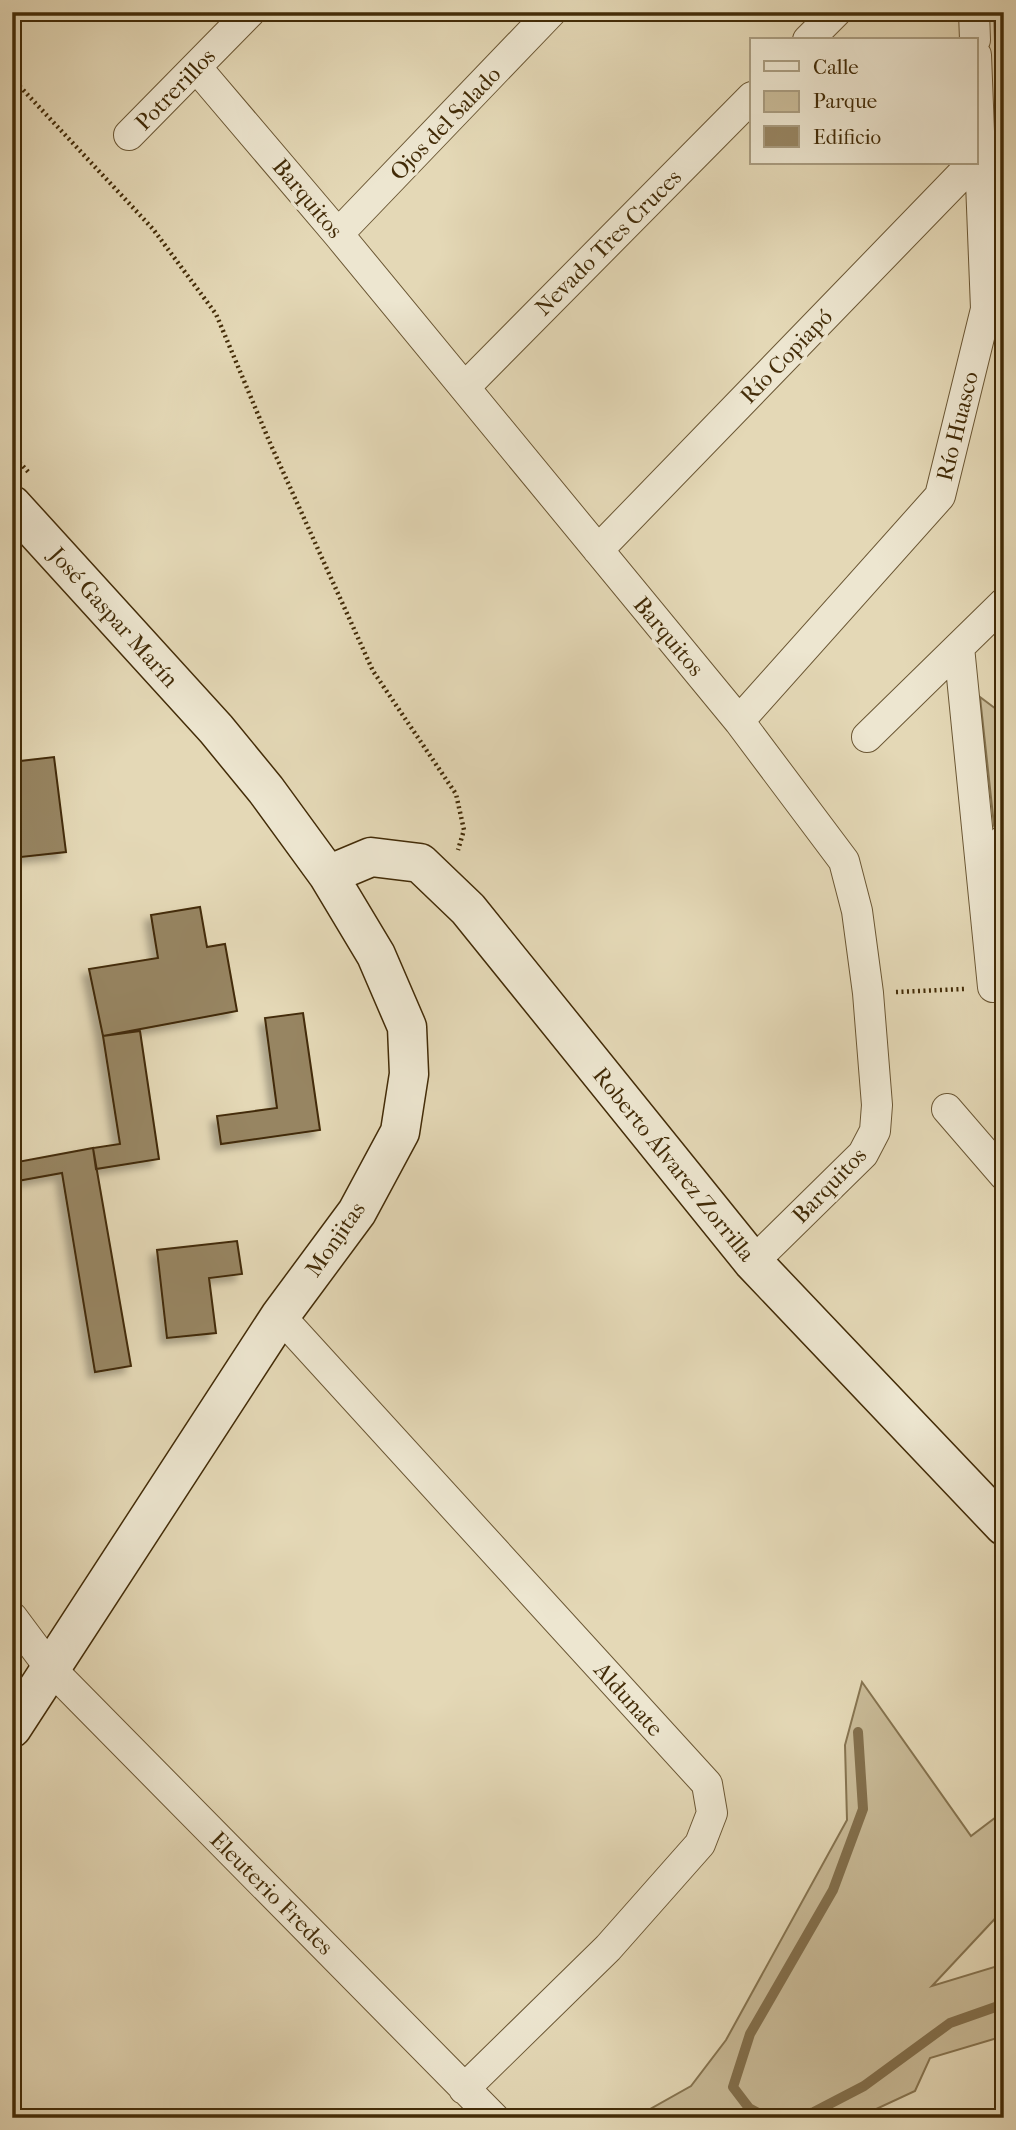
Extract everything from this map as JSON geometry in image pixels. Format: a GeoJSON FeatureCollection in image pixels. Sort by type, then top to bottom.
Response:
{"type":"FeatureCollection","features":[{"type":"Feature","properties":{"kind":"main road","name":"José Gaspar Marín"},"geometry":{"type":"LineString","coordinates":[[12,505],[216,729]]}},
{"type":"Feature","properties":{"kind":"main road","name":"Monjitas"},"geometry":{"type":"LineString","coordinates":[[12,1728],[280,1316],[357,1212],[400,1132],[409,1074],[407,1027],[376,955],[328,875],[266,790],[216,729]]}},
{"type":"Feature","properties":{"kind":"main road","name":"Roberto Álvarez Zorrilla"},"geometry":{"type":"LineString","coordinates":[[328,875],[371,857],[420,863],[447,888],[468,909],[753,1262],[1004,1526]]}},
{"type":"Feature","properties":{"kind":"street","name":"Potrerillos"},"geometry":{"type":"LineString","coordinates":[[129,135],[250,12]]}},
{"type":"Feature","properties":{"kind":"street","name":"Ojos del Salado"},"geometry":{"type":"LineString","coordinates":[[338,234],[551,12]]}},
{"type":"Feature","properties":{"kind":"street"},"geometry":{"type":"LineString","coordinates":[[810,38],[836,12]]}},
{"type":"Feature","properties":{"kind":"street"},"geometry":{"type":"LineString","coordinates":[[974,12],[975,38]]}},
{"type":"Feature","properties":{"kind":"street","name":"Barquitos"},"geometry":{"type":"LineString","coordinates":[[196,67],[338,234],[739,721],[844,861],[858,911],[868,993],[877,1105],[875,1131],[863,1154],[753,1262]]}},
{"type":"Feature","properties":{"kind":"street","name":"Nevado Tres Cruces"},"geometry":{"type":"LineString","coordinates":[[465,387],[750,99]]}},
{"type":"Feature","properties":{"kind":"street","name":"Río Copiapó"},"geometry":{"type":"LineString","coordinates":[[598,550],[972,164]]}},
{"type":"Feature","properties":{"kind":"street","name":"Río Huasco"},"geometry":{"type":"LineString","coordinates":[[739,721],[940,496],[986,309],[976,164]]}},
{"type":"Feature","properties":{"kind":"street"},"geometry":{"type":"LineString","coordinates":[[867,737],[1004,603]]}},
{"type":"Feature","properties":{"kind":"street"},"geometry":{"type":"LineString","coordinates":[[959,647],[993,987]]}},
{"type":"Feature","properties":{"kind":"street"},"geometry":{"type":"LineString","coordinates":[[982,872],[1004,840]]}},
{"type":"Feature","properties":{"kind":"street"},"geometry":{"type":"LineString","coordinates":[[947,1109],[1003,1173]]}},
{"type":"Feature","properties":{"kind":"street","name":"Aldunate"},"geometry":{"type":"LineString","coordinates":[[280,1316],[707,1784],[712,1813],[700,1844],[608,1948],[464,2089]]}},
{"type":"Feature","properties":{"kind":"street","name":"Eleuterio Fredes"},"geometry":{"type":"LineString","coordinates":[[12,1617],[50,1668],[494,2118]]}},
{"type":"Feature","properties":{"kind":"path"},"geometry":{"type":"LineString","coordinates":[[12,78],[153,229],[216,314],[270,443],[373,671],[456,794],[464,830],[447,888]]}},
{"type":"Feature","properties":{"kind":"path"},"geometry":{"type":"LineString","coordinates":[[868,993],[993,987]]}},
{"type":"Feature","properties":{"kind":"green space"},"geometry":{"type":"Polygon","coordinates":[[[994,12],[1004,12],[1004,70],[996,72],[994,12]]]}},
{"type":"Feature","properties":{"kind":"green space"},"geometry":{"type":"Polygon","coordinates":[[[980,697],[1004,715],[1004,812],[994,825],[980,697]]]}},
{"type":"Feature","properties":{"kind":"green space"},"geometry":{"type":"Polygon","coordinates":[[[862,1682],[971,1836],[1004,1811],[1004,1909],[932,1986],[1004,1964],[1004,2036],[930,2058],[915,2091],[857,2118],[648,2118],[645,2112],[691,2086],[726,2040],[847,1820],[845,1745],[862,1682]]]}},
{"type":"Feature","properties":{"kind":"building"},"geometry":{"type":"Polygon","coordinates":[[[54,757],[66,852],[12,858],[12,762],[54,757]]]}},
{"type":"Feature","properties":{"kind":"building"},"geometry":{"type":"Polygon","coordinates":[[[200,907],[207,947],[225,944],[237,1011],[103,1036],[89,969],[158,958],[151,915],[200,907]]]}},
{"type":"Feature","properties":{"kind":"building"},"geometry":{"type":"Polygon","coordinates":[[[303,1013],[320,1130],[221,1144],[217,1116],[277,1108],[265,1018],[303,1013]]]}},
{"type":"Feature","properties":{"kind":"building"},"geometry":{"type":"Polygon","coordinates":[[[140,1031],[159,1159],[96,1169],[93,1148],[120,1144],[103,1036],[140,1031]]]}},
{"type":"Feature","properties":{"kind":"building"},"geometry":{"type":"Polygon","coordinates":[[[93,1148],[131,1366],[95,1372],[62,1173],[12,1182],[12,1163],[93,1148]]]}},
{"type":"Feature","properties":{"kind":"building"},"geometry":{"type":"Polygon","coordinates":[[[237,1241],[242,1274],[209,1278],[216,1333],[167,1338],[157,1250],[237,1241]]]}},
{"type":"Feature","properties":{"kind":"waterway"},"geometry":{"type":"LineString","coordinates":[[767,2118],[749,2108],[733,2087],[750,2034],[833,1890],[863,1809],[858,1732]]}},
{"type":"Feature","properties":{"kind":"waterway"},"geometry":{"type":"LineString","coordinates":[[792,2118],[814,2112],[864,2086],[950,2023],[1004,2004]]}}]}
